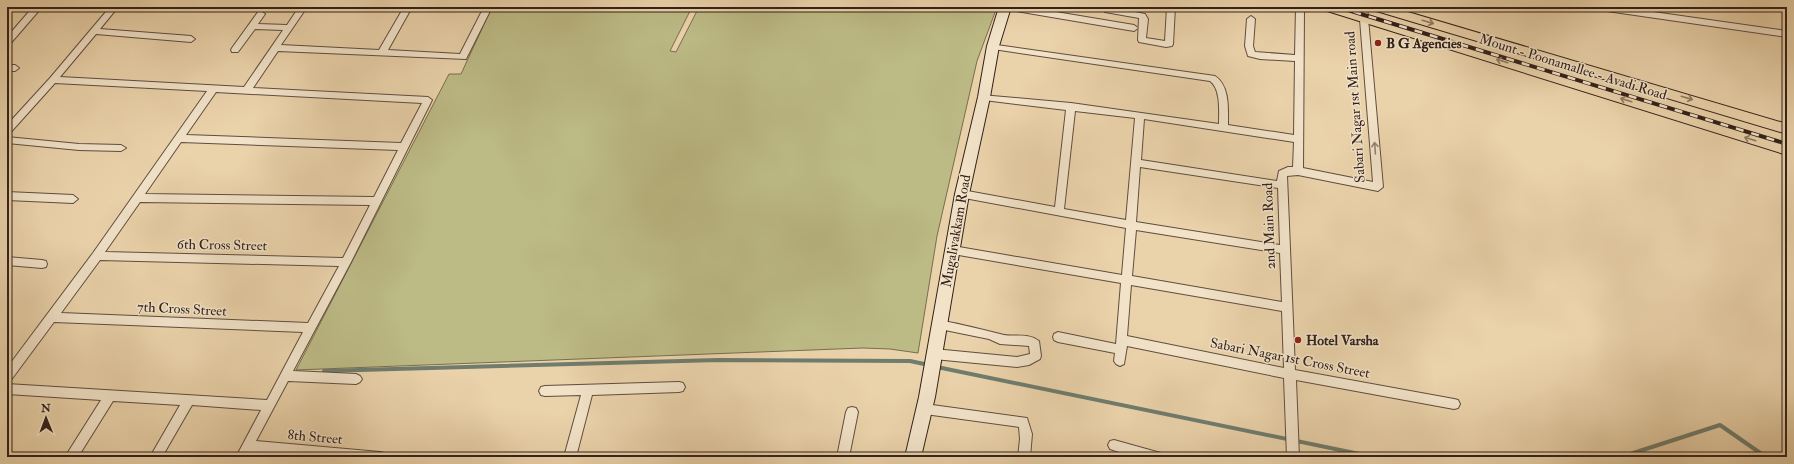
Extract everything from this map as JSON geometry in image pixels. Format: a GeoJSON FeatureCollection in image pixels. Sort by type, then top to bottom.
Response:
{"type":"FeatureCollection","features":[{"type":"Feature","properties":{"kind":"main road","name":"Mount - Poonamallee - Avadi Road"},"geometry":{"type":"LineString","coordinates":[[1328,7],[1363,12],[1787,150]]}},
{"type":"Feature","properties":{"kind":"main road","name":"Mount - Poonamallee - Avadi Road"},"geometry":{"type":"LineString","coordinates":[[1377,7],[1396,10],[1787,129]]}},
{"type":"Feature","properties":{"kind":"street"},"geometry":{"type":"LineString","coordinates":[[7,42],[38,7]]}},
{"type":"Feature","properties":{"kind":"street"},"geometry":{"type":"LineString","coordinates":[[7,131],[53,80],[114,7]]}},
{"type":"Feature","properties":{"kind":"street"},"geometry":{"type":"LineString","coordinates":[[247,90],[303,7]]}},
{"type":"Feature","properties":{"kind":"street"},"geometry":{"type":"LineString","coordinates":[[382,53],[408,7]]}},
{"type":"Feature","properties":{"kind":"street"},"geometry":{"type":"LineString","coordinates":[[276,48],[463,57],[488,7]]}},
{"type":"Feature","properties":{"kind":"street","name":"Mugalivakkam Road"},"geometry":{"type":"LineString","coordinates":[[913,457],[926,403],[962,194],[984,97],[993,46],[1005,7]]}},
{"type":"Feature","properties":{"kind":"street"},"geometry":{"type":"LineString","coordinates":[[1010,7],[1134,28]]}},
{"type":"Feature","properties":{"kind":"street"},"geometry":{"type":"LineString","coordinates":[[1106,7],[1108,10],[1142,16],[1144,19],[1142,40],[1169,44],[1171,7]]}},
{"type":"Feature","properties":{"kind":"street"},"geometry":{"type":"LineString","coordinates":[[1298,171],[1300,7]]}},
{"type":"Feature","properties":{"kind":"street"},"geometry":{"type":"LineString","coordinates":[[1600,7],[1787,34]]}},
{"type":"Feature","properties":{"kind":"street","name":"Sabari Nagar 1st Main road"},"geometry":{"type":"LineString","coordinates":[[1298,171],[1378,187],[1363,12]]}},
{"type":"Feature","properties":{"kind":"street"},"geometry":{"type":"LineString","coordinates":[[236,50],[261,14]]}},
{"type":"Feature","properties":{"kind":"street"},"geometry":{"type":"LineString","coordinates":[[1251,19],[1249,46],[1251,54],[1260,56],[1299,58]]}},
{"type":"Feature","properties":{"kind":"street"},"geometry":{"type":"LineString","coordinates":[[253,26],[289,28]]}},
{"type":"Feature","properties":{"kind":"street"},"geometry":{"type":"LineString","coordinates":[[94,31],[191,39]]}},
{"type":"Feature","properties":{"kind":"street"},"geometry":{"type":"LineString","coordinates":[[993,46],[1212,78],[1217,81],[1221,88],[1224,127]]}},
{"type":"Feature","properties":{"kind":"street"},"geometry":{"type":"LineString","coordinates":[[53,80],[428,100],[346,262],[245,452]]}},
{"type":"Feature","properties":{"kind":"street"},"geometry":{"type":"LineString","coordinates":[[7,376],[97,256],[212,89]]}},
{"type":"Feature","properties":{"kind":"street"},"geometry":{"type":"LineString","coordinates":[[984,97],[1140,115],[1298,139]]}},
{"type":"Feature","properties":{"kind":"street"},"geometry":{"type":"LineString","coordinates":[[1059,211],[1071,106]]}},
{"type":"Feature","properties":{"kind":"street"},"geometry":{"type":"LineString","coordinates":[[1120,361],[1140,115]]}},
{"type":"Feature","properties":{"kind":"street"},"geometry":{"type":"LineString","coordinates":[[178,138],[404,147]]}},
{"type":"Feature","properties":{"kind":"street"},"geometry":{"type":"LineString","coordinates":[[7,140],[79,147],[121,148]]}},
{"type":"Feature","properties":{"kind":"street"},"geometry":{"type":"LineString","coordinates":[[1136,163],[1282,185]]}},
{"type":"Feature","properties":{"kind":"street","name":"2nd Main Road"},"geometry":{"type":"LineString","coordinates":[[1293,452],[1282,174],[1284,172],[1298,171]]}},
{"type":"Feature","properties":{"kind":"street"},"geometry":{"type":"LineString","coordinates":[[962,194],[1131,225],[1285,250]]}},
{"type":"Feature","properties":{"kind":"street"},"geometry":{"type":"LineString","coordinates":[[7,196],[73,199]]}},
{"type":"Feature","properties":{"kind":"street"},"geometry":{"type":"LineString","coordinates":[[136,198],[377,201]]}},
{"type":"Feature","properties":{"kind":"street"},"geometry":{"type":"LineString","coordinates":[[953,250],[1287,307]]}},
{"type":"Feature","properties":{"kind":"street","name":"6th Cross Street"},"geometry":{"type":"LineString","coordinates":[[97,256],[346,262]]}},
{"type":"Feature","properties":{"kind":"street"},"geometry":{"type":"LineString","coordinates":[[7,261],[42,264]]}},
{"type":"Feature","properties":{"kind":"street","name":"7th Cross Street"},"geometry":{"type":"LineString","coordinates":[[52,317],[311,328]]}},
{"type":"Feature","properties":{"kind":"street"},"geometry":{"type":"LineString","coordinates":[[934,356],[1017,362],[1029,360],[1036,356],[1035,344],[1031,341],[1000,339],[990,335],[939,325]]}},
{"type":"Feature","properties":{"kind":"street","name":"Sabari Nagar 1st Cross Street"},"geometry":{"type":"LineString","coordinates":[[1058,337],[1122,345],[1454,404]]}},
{"type":"Feature","properties":{"kind":"street"},"geometry":{"type":"LineString","coordinates":[[285,376],[356,379]]}},
{"type":"Feature","properties":{"kind":"street"},"geometry":{"type":"LineString","coordinates":[[545,391],[679,387]]}},
{"type":"Feature","properties":{"kind":"street"},"geometry":{"type":"LineString","coordinates":[[7,389],[269,405]]}},
{"type":"Feature","properties":{"kind":"street"},"geometry":{"type":"LineString","coordinates":[[570,457],[588,390]]}},
{"type":"Feature","properties":{"kind":"street"},"geometry":{"type":"LineString","coordinates":[[71,457],[110,396]]}},
{"type":"Feature","properties":{"kind":"street"},"geometry":{"type":"LineString","coordinates":[[156,457],[189,400]]}},
{"type":"Feature","properties":{"kind":"street"},"geometry":{"type":"LineString","coordinates":[[926,403],[1023,422],[1026,426],[1024,457]]}},
{"type":"Feature","properties":{"kind":"street"},"geometry":{"type":"LineString","coordinates":[[843,457],[852,412]]}},
{"type":"Feature","properties":{"kind":"street"},"geometry":{"type":"LineString","coordinates":[[1114,445],[1157,457]]}},
{"type":"Feature","properties":{"kind":"street","name":"8th Street"},"geometry":{"type":"LineString","coordinates":[[245,452],[380,457]]}},
{"type":"Feature","properties":{"kind":"shaded area"},"geometry":{"type":"Polygon","coordinates":[[[492,7],[692,7],[670,51],[676,52],[699,7],[997,7],[977,61],[937,236],[918,353],[890,349],[863,348],[296,370],[449,74],[461,74],[492,7]]]}},
{"type":"Feature","properties":{"kind":"waterway"},"geometry":{"type":"LineString","coordinates":[[324,371],[718,360],[910,361],[929,365]]}},
{"type":"Feature","properties":{"kind":"waterway"},"geometry":{"type":"LineString","coordinates":[[937,367],[1374,457]]}},
{"type":"Feature","properties":{"kind":"waterway"},"geometry":{"type":"LineString","coordinates":[[1621,457],[1720,425],[1766,457]]}},
{"type":"Feature","properties":{"kind":"railway"},"geometry":{"type":"LineString","coordinates":[[1338,7],[1787,144]]}},
{"type":"Feature","properties":{"kind":"place","name":"B G Agencies"},"geometry":{"type":"Point","coordinates":[1378,43]}},
{"type":"Feature","properties":{"kind":"place","name":"Hotel Varsha"},"geometry":{"type":"Point","coordinates":[1298,340]}}]}
